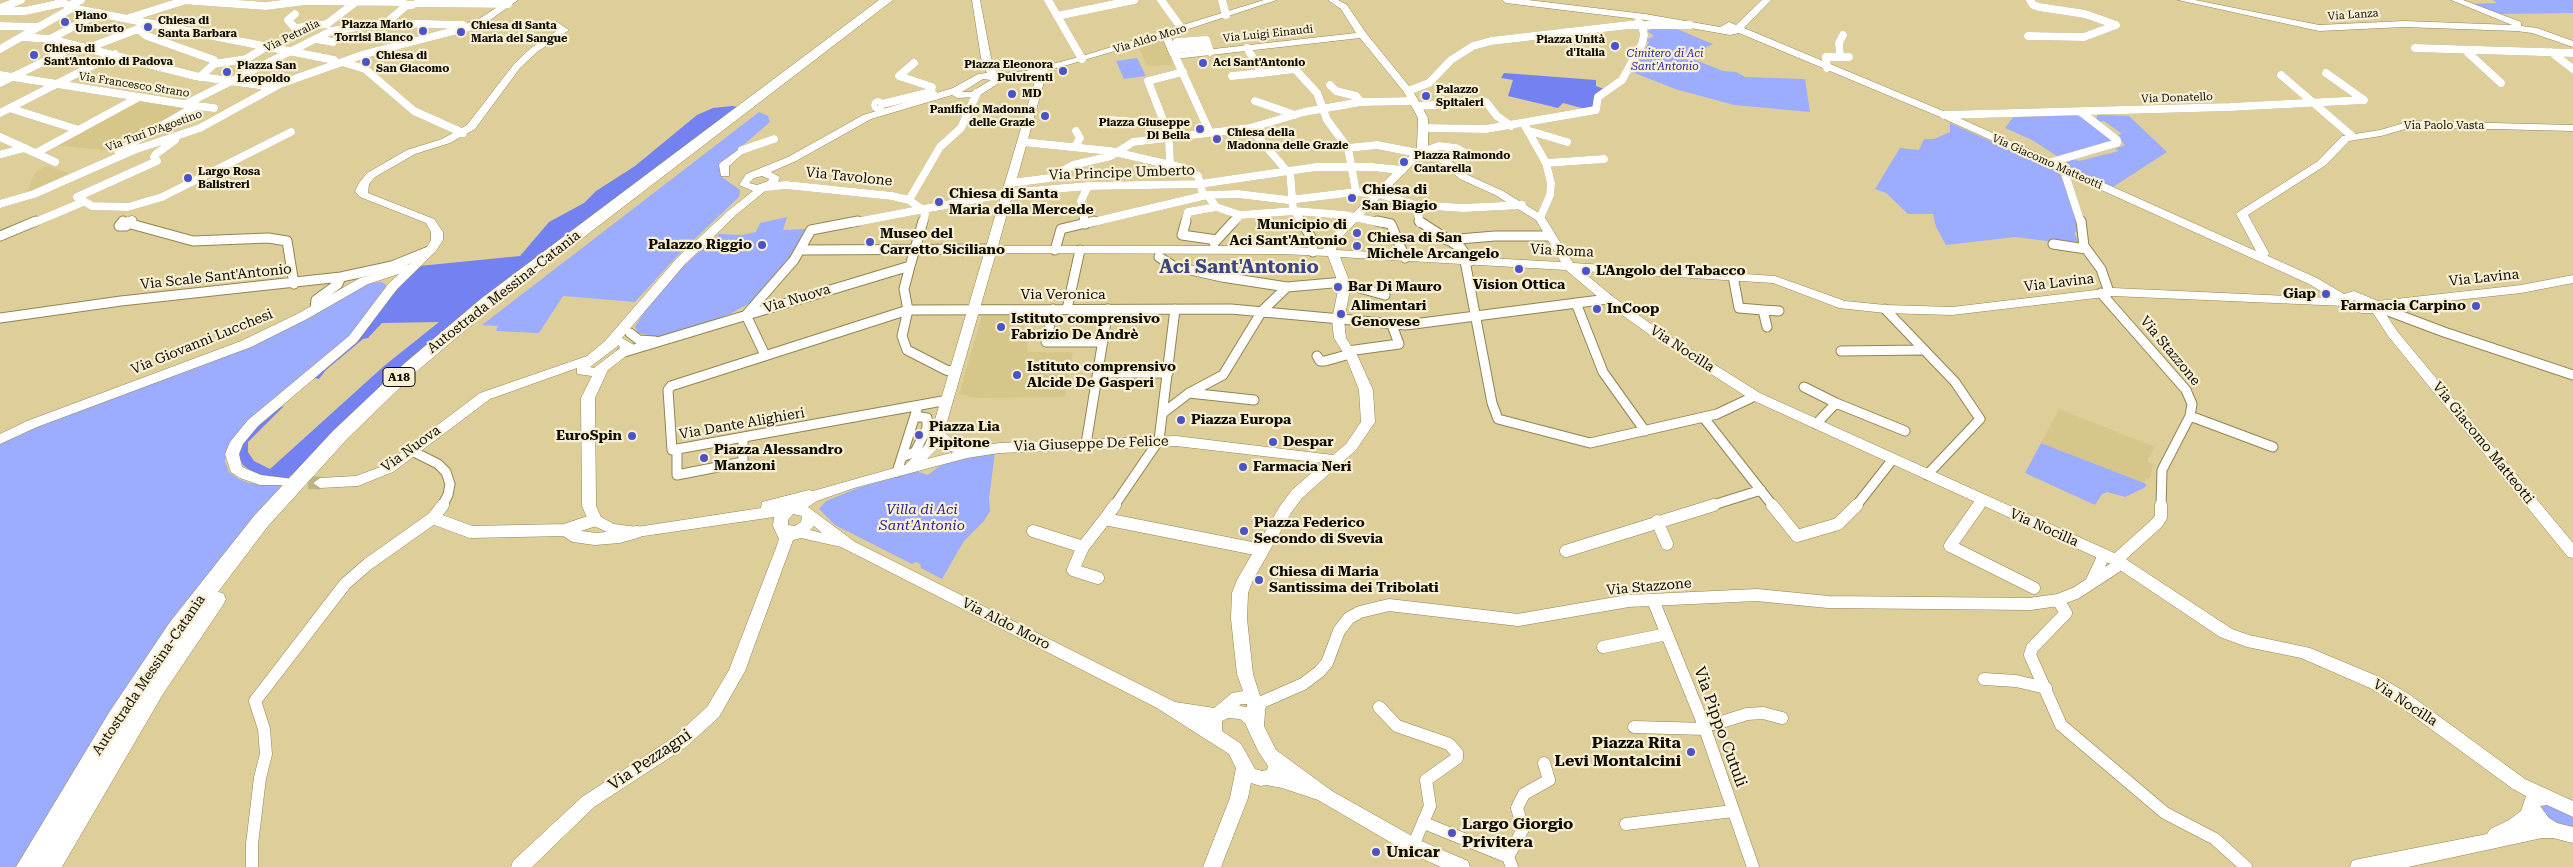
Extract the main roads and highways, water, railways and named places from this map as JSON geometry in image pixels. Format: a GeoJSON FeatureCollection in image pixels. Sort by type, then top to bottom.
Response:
{"type":"FeatureCollection","features":[{"type":"Feature","properties":{"kind":"highway","name":"Autostrada Messina-Catania"},"geometry":{"type":"LineString","coordinates":[[29,867],[127,704],[200,598],[278,501],[351,424],[411,367],[488,302],[887,0]]}},
{"type":"Feature","properties":{"kind":"highway","name":"Autostrada Messina-Catania"},"geometry":{"type":"LineString","coordinates":[[48,867],[150,695],[205,613],[298,494],[364,425],[422,369],[480,320],[898,0]]}},
{"type":"Feature","properties":{"kind":"tunnel"},"geometry":{"type":"LineString","coordinates":[[289,482],[320,483]]}},
{"type":"Feature","properties":{"kind":"place","name":"Piano Umberto"},"geometry":{"type":"Point","coordinates":[65,22]}},
{"type":"Feature","properties":{"kind":"place","name":"Chiesa di Santa Barbara"},"geometry":{"type":"Point","coordinates":[148,27]}},
{"type":"Feature","properties":{"kind":"place","name":"Piazza Mario Torrisi Blanco"},"geometry":{"type":"Point","coordinates":[423,31]}},
{"type":"Feature","properties":{"kind":"place","name":"Chiesa di Santa Maria del Sangue"},"geometry":{"type":"Point","coordinates":[461,32]}},
{"type":"Feature","properties":{"kind":"place","name":"Piazza Unità d'Italia"},"geometry":{"type":"Point","coordinates":[1615,46]}},
{"type":"Feature","properties":{"kind":"place","name":"Chiesa di Sant'Antonio di Padova"},"geometry":{"type":"Point","coordinates":[34,55]}},
{"type":"Feature","properties":{"kind":"place","name":"Chiesa di San Giacomo"},"geometry":{"type":"Point","coordinates":[366,62]}},
{"type":"Feature","properties":{"kind":"place","name":"Aci Sant'Antonio"},"geometry":{"type":"Point","coordinates":[1203,63]}},
{"type":"Feature","properties":{"kind":"place","name":"Piazza Eleonora Pulvirenti"},"geometry":{"type":"Point","coordinates":[1063,71]}},
{"type":"Feature","properties":{"kind":"place","name":"Piazza San Leopoldo"},"geometry":{"type":"Point","coordinates":[227,72]}},
{"type":"Feature","properties":{"kind":"place","name":"MD"},"geometry":{"type":"Point","coordinates":[1012,94]}},
{"type":"Feature","properties":{"kind":"place","name":"Palazzo Spitaleri"},"geometry":{"type":"Point","coordinates":[1426,96]}},
{"type":"Feature","properties":{"kind":"place","name":"Panificio Madonna delle Grazie"},"geometry":{"type":"Point","coordinates":[1045,116]}},
{"type":"Feature","properties":{"kind":"place","name":"Piazza Giuseppe Di Bella"},"geometry":{"type":"Point","coordinates":[1200,129]}},
{"type":"Feature","properties":{"kind":"place","name":"Chiesa della Madonna delle Grazie"},"geometry":{"type":"Point","coordinates":[1217,139]}},
{"type":"Feature","properties":{"kind":"place","name":"Piazza Raimondo Cantarella"},"geometry":{"type":"Point","coordinates":[1404,162]}},
{"type":"Feature","properties":{"kind":"place","name":"Largo Rosa Balistreri"},"geometry":{"type":"Point","coordinates":[188,178]}},
{"type":"Feature","properties":{"kind":"place","name":"Chiesa di San Biagio"},"geometry":{"type":"Point","coordinates":[1352,198]}},
{"type":"Feature","properties":{"kind":"place","name":"Chiesa di Santa Maria della Mercede"},"geometry":{"type":"Point","coordinates":[939,202]}},
{"type":"Feature","properties":{"kind":"place","name":"Municipio di Aci Sant'Antonio"},"geometry":{"type":"Point","coordinates":[1357,233]}},
{"type":"Feature","properties":{"kind":"place","name":"Museo del Carretto Siciliano"},"geometry":{"type":"Point","coordinates":[870,242]}},
{"type":"Feature","properties":{"kind":"place","name":"Palazzo Riggio"},"geometry":{"type":"Point","coordinates":[762,245]}},
{"type":"Feature","properties":{"kind":"place","name":"Chiesa di San Michele Arcangelo"},"geometry":{"type":"Point","coordinates":[1357,246]}},
{"type":"Feature","properties":{"kind":"place","name":"Vision Ottica"},"geometry":{"type":"Point","coordinates":[1519,269]}},
{"type":"Feature","properties":{"kind":"place","name":"L'Angolo del Tabacco"},"geometry":{"type":"Point","coordinates":[1586,271]}},
{"type":"Feature","properties":{"kind":"place","name":"Bar Di Mauro"},"geometry":{"type":"Point","coordinates":[1338,287]}},
{"type":"Feature","properties":{"kind":"place","name":"Giap"},"geometry":{"type":"Point","coordinates":[2326,294]}},
{"type":"Feature","properties":{"kind":"place","name":"Farmacia Carpino"},"geometry":{"type":"Point","coordinates":[2476,306]}},
{"type":"Feature","properties":{"kind":"place","name":"InCoop"},"geometry":{"type":"Point","coordinates":[1597,309]}},
{"type":"Feature","properties":{"kind":"place","name":"Alimentari Genovese"},"geometry":{"type":"Point","coordinates":[1341,314]}},
{"type":"Feature","properties":{"kind":"place","name":"Istituto comprensivo Fabrizio De Andrè"},"geometry":{"type":"Point","coordinates":[1001,327]}},
{"type":"Feature","properties":{"kind":"place","name":"Istituto comprensivo Alcide De Gasperi"},"geometry":{"type":"Point","coordinates":[1017,375]}},
{"type":"Feature","properties":{"kind":"place","name":"Piazza Europa"},"geometry":{"type":"Point","coordinates":[1181,420]}},
{"type":"Feature","properties":{"kind":"place","name":"Piazza Lia Pipitone"},"geometry":{"type":"Point","coordinates":[919,435]}},
{"type":"Feature","properties":{"kind":"place","name":"EuroSpin"},"geometry":{"type":"Point","coordinates":[632,436]}},
{"type":"Feature","properties":{"kind":"place","name":"Despar"},"geometry":{"type":"Point","coordinates":[1273,442]}},
{"type":"Feature","properties":{"kind":"place","name":"Piazza Alessandro Manzoni"},"geometry":{"type":"Point","coordinates":[704,458]}},
{"type":"Feature","properties":{"kind":"place","name":"Farmacia Neri"},"geometry":{"type":"Point","coordinates":[1243,467]}},
{"type":"Feature","properties":{"kind":"place","name":"Piazza Federico Secondo di Svevia"},"geometry":{"type":"Point","coordinates":[1244,531]}},
{"type":"Feature","properties":{"kind":"place","name":"Chiesa di Maria Santissima dei Tribolati"},"geometry":{"type":"Point","coordinates":[1259,580]}},
{"type":"Feature","properties":{"kind":"place","name":"Piazza Rita Levi Montalcini"},"geometry":{"type":"Point","coordinates":[1691,752]}},
{"type":"Feature","properties":{"kind":"place","name":"Largo Giorgio Privitera"},"geometry":{"type":"Point","coordinates":[1452,833]}},
{"type":"Feature","properties":{"kind":"place","name":"Unicar"},"geometry":{"type":"Point","coordinates":[1376,852]}},
{"type":"Feature","properties":{"kind":"district","name":"Aci Sant'Antonio"},"geometry":{"type":"Point","coordinates":[1239,267]}},
{"type":"Feature","properties":{"kind":"park label","name":"Cimitero di Aci Sant'Antonio"},"geometry":{"type":"Point","coordinates":[1665,60]}},
{"type":"Feature","properties":{"kind":"park label","name":"Villa di Aci Sant'Antonio"},"geometry":{"type":"Point","coordinates":[922,518]}}]}
